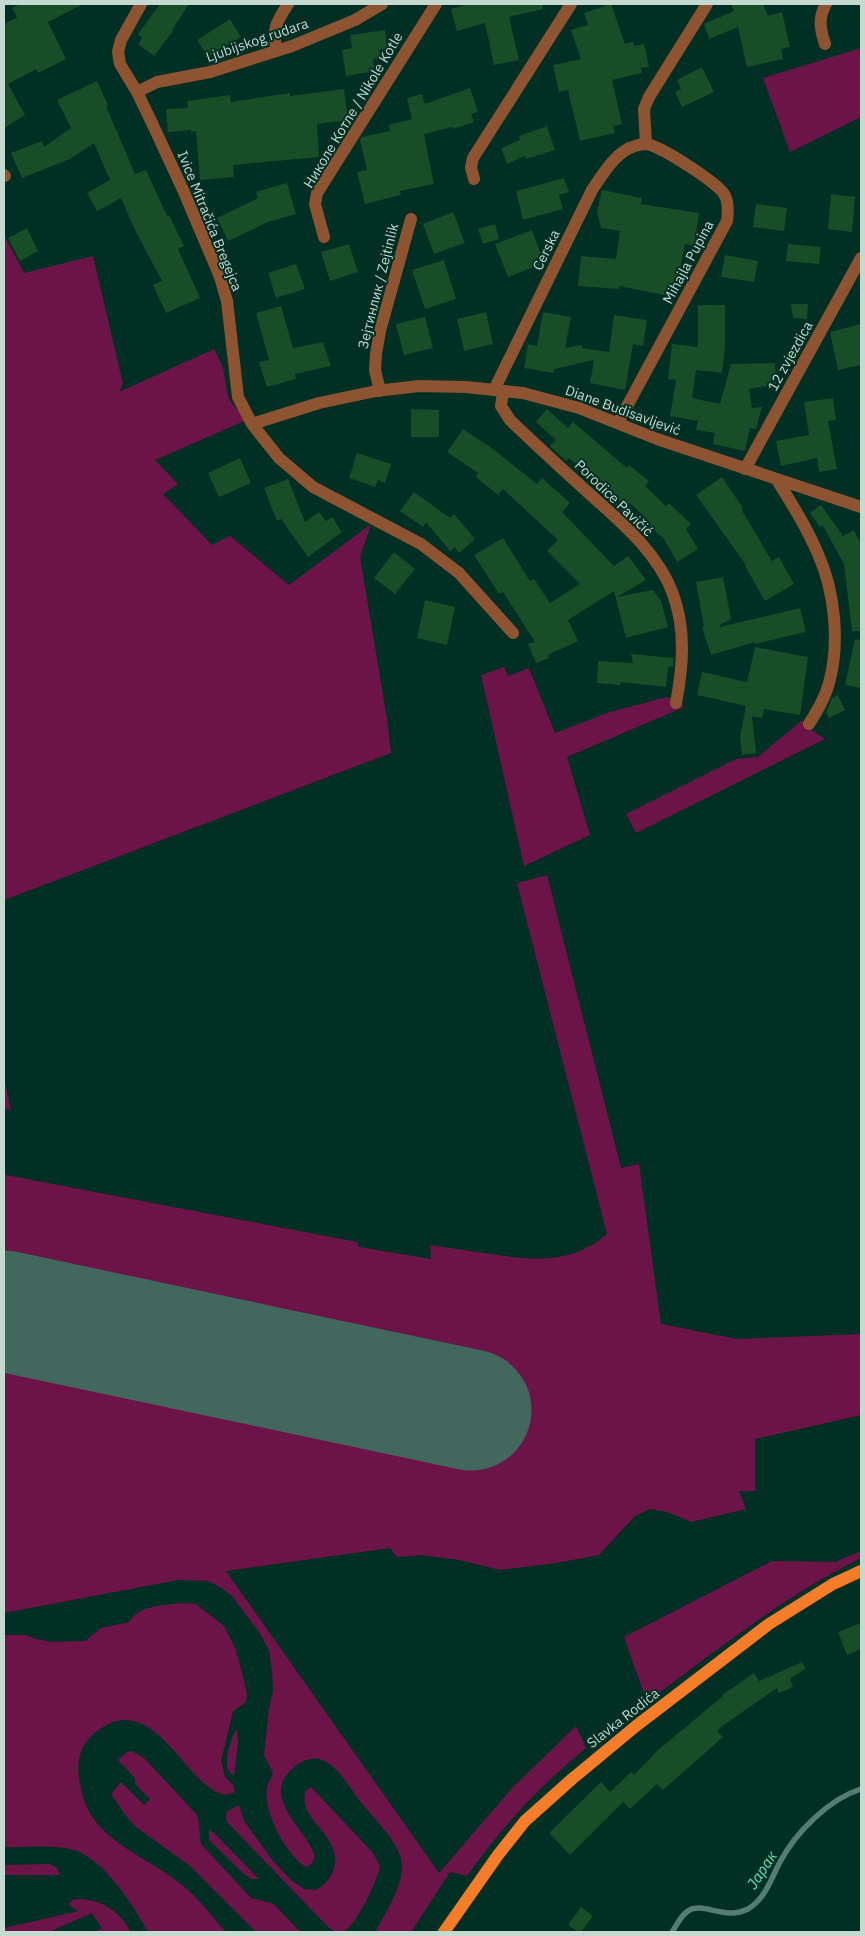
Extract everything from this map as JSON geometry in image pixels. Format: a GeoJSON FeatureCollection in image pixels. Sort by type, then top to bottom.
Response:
{"type":"FeatureCollection","features":[{"type":"Feature","properties":{"kind":"main road","name":"Slavka Rodića"},"geometry":{"type":"LineString","coordinates":[[444,1932],[498,1855],[526,1821],[572,1779],[636,1726],[769,1624],[833,1584],[861,1571]]}},
{"type":"Feature","properties":{"kind":"street","name":"Ivice Mitračića Bregejca"},"geometry":{"type":"LineString","coordinates":[[141,4],[128,26],[118,52],[120,64],[137,92],[184,192],[220,277],[228,301],[238,397],[252,424],[279,458],[314,487],[421,544],[459,573],[513,633]]}},
{"type":"Feature","properties":{"kind":"street"},"geometry":{"type":"LineString","coordinates":[[277,51],[274,30],[288,4]]}},
{"type":"Feature","properties":{"kind":"street","name":"Ljubijskog rudara"},"geometry":{"type":"LineString","coordinates":[[137,92],[157,82],[210,72],[277,51],[355,20],[382,4]]}},
{"type":"Feature","properties":{"kind":"street","name":"Николе Котле / Nikole Kotle"},"geometry":{"type":"LineString","coordinates":[[324,237],[315,204],[317,192],[436,4]]}},
{"type":"Feature","properties":{"kind":"street"},"geometry":{"type":"LineString","coordinates":[[474,179],[471,167],[472,158],[572,4]]}},
{"type":"Feature","properties":{"kind":"street"},"geometry":{"type":"LineString","coordinates":[[646,144],[644,109],[649,97],[707,4]]}},
{"type":"Feature","properties":{"kind":"street"},"geometry":{"type":"LineString","coordinates":[[825,44],[821,32],[820,19],[826,4]]}},
{"type":"Feature","properties":{"kind":"street","name":"Cerska"},"geometry":{"type":"LineString","coordinates":[[499,391],[592,190],[604,172],[625,151],[646,144]]}},
{"type":"Feature","properties":{"kind":"street","name":"Mihajla Pupina"},"geometry":{"type":"LineString","coordinates":[[618,423],[724,230],[728,211],[726,195],[712,182],[661,149],[646,144]]}},
{"type":"Feature","properties":{"kind":"street","name":"Зејтинлик / Zejtinlik"},"geometry":{"type":"LineString","coordinates":[[380,390],[375,370],[377,346],[411,219]]}},
{"type":"Feature","properties":{"kind":"street","name":"12 zvjezdica"},"geometry":{"type":"LineString","coordinates":[[744,469],[861,258]]}},
{"type":"Feature","properties":{"kind":"street","name":"Diane Budisavljević"},"geometry":{"type":"LineString","coordinates":[[252,424],[319,403],[380,390],[419,386],[466,387],[523,393],[573,406],[657,439],[861,507]]}},
{"type":"Feature","properties":{"kind":"street","name":"Porodice Pavičić"},"geometry":{"type":"LineString","coordinates":[[499,391],[501,406],[510,420],[624,526],[646,550],[660,570],[672,593],[682,634],[683,652],[676,703]]}},
{"type":"Feature","properties":{"kind":"street"},"geometry":{"type":"LineString","coordinates":[[777,480],[819,556],[828,583],[832,610],[834,640],[830,678],[820,705],[809,724]]}},
{"type":"Feature","properties":{"kind":"shaded area"},"geometry":{"type":"Polygon","coordinates":[[[861,48],[861,117],[790,152],[763,78],[861,48]]]}},
{"type":"Feature","properties":{"kind":"shaded area"},"geometry":{"type":"Polygon","coordinates":[[[4,235],[24,273],[93,256],[123,384],[119,392],[214,349],[223,368],[228,397],[235,407],[249,419],[155,460],[178,484],[163,494],[212,545],[230,536],[289,585],[371,524],[360,557],[391,753],[4,900],[4,235]]]}},
{"type":"Feature","properties":{"kind":"shaded area"},"geometry":{"type":"Polygon","coordinates":[[[504,667],[508,676],[529,668],[555,733],[610,712],[667,697],[681,703],[684,707],[567,757],[590,835],[524,866],[481,675],[504,667]]]}},
{"type":"Feature","properties":{"kind":"shaded area"},"geometry":{"type":"Polygon","coordinates":[[[802,720],[810,729],[825,739],[636,833],[626,814],[736,759],[758,757],[802,720]]]}},
{"type":"Feature","properties":{"kind":"shaded area"},"geometry":{"type":"Polygon","coordinates":[[[547,875],[621,1168],[639,1164],[661,1324],[737,1339],[861,1334],[861,1415],[755,1439],[755,1491],[739,1491],[746,1509],[691,1522],[667,1512],[650,1509],[635,1516],[599,1555],[500,1570],[459,1560],[421,1555],[397,1557],[390,1548],[226,1571],[439,1873],[513,1787],[576,1726],[586,1748],[522,1808],[494,1840],[467,1876],[450,1872],[411,1932],[375,1932],[393,1900],[400,1882],[402,1862],[400,1854],[384,1829],[334,1767],[315,1759],[307,1760],[294,1767],[288,1772],[281,1785],[281,1793],[286,1810],[307,1840],[315,1856],[312,1864],[306,1867],[291,1854],[277,1832],[266,1797],[267,1786],[273,1773],[264,1755],[269,1708],[273,1691],[269,1650],[259,1632],[232,1596],[220,1587],[207,1581],[178,1580],[4,1613],[4,1170],[6,1175],[357,1242],[359,1247],[431,1259],[430,1245],[537,1259],[566,1255],[594,1244],[607,1234],[517,883],[547,875]]]}},
{"type":"Feature","properties":{"kind":"shaded area"},"geometry":{"type":"Polygon","coordinates":[[[4,1078],[11,1110],[4,1109],[4,1078]]]}},
{"type":"Feature","properties":{"kind":"shaded area"},"geometry":{"type":"Polygon","coordinates":[[[861,1551],[861,1558],[805,1589],[778,1607],[647,1702],[624,1637],[772,1561],[835,1562],[861,1551]]]}},
{"type":"Feature","properties":{"kind":"shaded area"},"geometry":{"type":"Polygon","coordinates":[[[180,1603],[196,1604],[224,1626],[236,1650],[247,1694],[246,1702],[233,1711],[221,1761],[225,1777],[233,1785],[235,1792],[221,1794],[208,1787],[165,1741],[149,1728],[132,1721],[113,1722],[90,1737],[84,1745],[79,1758],[79,1776],[89,1812],[98,1825],[110,1837],[169,1875],[188,1890],[226,1932],[148,1932],[135,1909],[117,1885],[107,1873],[85,1855],[74,1850],[57,1847],[4,1847],[4,1635],[26,1635],[52,1642],[85,1641],[101,1628],[129,1622],[133,1616],[145,1609],[180,1603]]]}},
{"type":"Feature","properties":{"kind":"shaded area"},"geometry":{"type":"Polygon","coordinates":[[[237,1729],[238,1742],[234,1776],[228,1770],[227,1762],[230,1743],[237,1729]]]}},
{"type":"Feature","properties":{"kind":"shaded area"},"geometry":{"type":"Polygon","coordinates":[[[132,1751],[144,1758],[197,1815],[201,1844],[251,1898],[274,1904],[300,1932],[256,1932],[190,1866],[136,1827],[111,1794],[121,1782],[144,1805],[150,1799],[135,1784],[135,1778],[118,1760],[127,1752],[132,1751]]]}},
{"type":"Feature","properties":{"kind":"shaded area"},"geometry":{"type":"Polygon","coordinates":[[[311,1787],[373,1853],[380,1866],[371,1892],[359,1913],[347,1929],[342,1932],[328,1927],[227,1822],[227,1811],[239,1805],[244,1821],[273,1861],[292,1881],[304,1889],[316,1890],[328,1880],[333,1871],[335,1853],[328,1838],[311,1817],[306,1807],[304,1800],[305,1791],[311,1787]]]}},
{"type":"Feature","properties":{"kind":"shaded area"},"geometry":{"type":"Polygon","coordinates":[[[209,1830],[259,1879],[251,1879],[243,1873],[209,1840],[209,1830]]]}},
{"type":"Feature","properties":{"kind":"shaded area"},"geometry":{"type":"Polygon","coordinates":[[[50,1864],[57,1868],[60,1875],[4,1875],[4,1865],[50,1864]]]}},
{"type":"Feature","properties":{"kind":"shaded area"},"geometry":{"type":"Polygon","coordinates":[[[79,1899],[103,1904],[110,1908],[121,1918],[131,1932],[95,1932],[102,1928],[92,1913],[49,1932],[4,1932],[4,1928],[79,1911],[69,1904],[72,1900],[79,1899]]]}},
{"type":"Feature","properties":{"kind":"building"},"geometry":{"type":"Polygon","coordinates":[[[20,4],[83,4],[48,22],[66,59],[38,73],[36,69],[8,84],[25,115],[4,128],[4,24],[17,17],[12,8],[20,4]]]}},
{"type":"Feature","properties":{"kind":"building"},"geometry":{"type":"Polygon","coordinates":[[[160,4],[189,4],[173,31],[154,56],[138,44],[142,38],[138,34],[160,4]]]}},
{"type":"Feature","properties":{"kind":"building"},"geometry":{"type":"Polygon","coordinates":[[[470,4],[542,4],[543,9],[509,17],[519,60],[494,65],[485,23],[457,31],[451,9],[470,4]]]}},
{"type":"Feature","properties":{"kind":"building"},"geometry":{"type":"Polygon","coordinates":[[[611,4],[625,44],[633,42],[634,46],[644,44],[649,67],[641,68],[642,73],[612,80],[622,124],[613,126],[615,133],[580,141],[568,90],[559,92],[553,65],[581,59],[571,30],[588,25],[584,13],[611,4]]]}},
{"type":"Feature","properties":{"kind":"building"},"geometry":{"type":"Polygon","coordinates":[[[731,4],[763,4],[768,16],[782,12],[790,47],[781,49],[783,59],[747,67],[738,27],[709,39],[704,24],[734,11],[731,4]]]}},
{"type":"Feature","properties":{"kind":"building"},"geometry":{"type":"Polygon","coordinates":[[[230,19],[241,37],[208,57],[197,40],[230,19]]]}},
{"type":"Feature","properties":{"kind":"building"},"geometry":{"type":"Polygon","coordinates":[[[385,30],[387,48],[379,50],[381,58],[373,59],[375,71],[346,76],[342,50],[352,48],[350,35],[385,30]]]}},
{"type":"Feature","properties":{"kind":"building"},"geometry":{"type":"Polygon","coordinates":[[[702,67],[714,92],[682,107],[675,92],[681,89],[677,80],[702,67]]]}},
{"type":"Feature","properties":{"kind":"building"},"geometry":{"type":"Polygon","coordinates":[[[97,81],[135,174],[146,170],[167,216],[169,215],[184,246],[178,249],[200,298],[166,313],[153,285],[162,281],[136,232],[121,198],[97,211],[87,193],[110,180],[94,143],[70,159],[22,178],[11,153],[42,141],[44,147],[71,128],[57,100],[97,81]]]}},
{"type":"Feature","properties":{"kind":"building"},"geometry":{"type":"Polygon","coordinates":[[[470,88],[478,112],[471,114],[474,122],[453,129],[452,127],[424,134],[434,184],[400,191],[401,195],[365,204],[357,172],[367,170],[360,140],[362,137],[390,131],[389,125],[412,119],[407,98],[422,94],[425,104],[470,88]]]}},
{"type":"Feature","properties":{"kind":"building"},"geometry":{"type":"Polygon","coordinates":[[[344,89],[348,120],[317,124],[319,157],[233,165],[234,177],[200,180],[196,131],[168,132],[166,109],[188,108],[187,101],[230,95],[231,102],[290,93],[290,96],[344,89]]]}},
{"type":"Feature","properties":{"kind":"building"},"geometry":{"type":"Polygon","coordinates":[[[547,126],[555,150],[526,159],[525,156],[507,164],[501,148],[520,140],[519,136],[547,126]]]}},
{"type":"Feature","properties":{"kind":"building"},"geometry":{"type":"Polygon","coordinates":[[[564,178],[569,192],[559,195],[563,209],[523,220],[516,191],[564,178]]]}},
{"type":"Feature","properties":{"kind":"building"},"geometry":{"type":"Polygon","coordinates":[[[287,183],[296,214],[268,222],[228,241],[217,218],[258,198],[256,192],[287,183]]]}},
{"type":"Feature","properties":{"kind":"building"},"geometry":{"type":"Polygon","coordinates":[[[602,190],[642,198],[641,204],[699,213],[694,246],[685,244],[674,297],[619,286],[619,289],[578,286],[581,256],[616,259],[620,231],[601,228],[597,212],[602,190]]]}},
{"type":"Feature","properties":{"kind":"building"},"geometry":{"type":"Polygon","coordinates":[[[831,194],[855,197],[852,232],[828,229],[831,194]]]}},
{"type":"Feature","properties":{"kind":"building"},"geometry":{"type":"Polygon","coordinates":[[[756,204],[787,208],[784,231],[753,227],[756,204]]]}},
{"type":"Feature","properties":{"kind":"building"},"geometry":{"type":"Polygon","coordinates":[[[453,212],[465,243],[434,254],[423,224],[453,212]]]}},
{"type":"Feature","properties":{"kind":"building"},"geometry":{"type":"Polygon","coordinates":[[[495,224],[499,239],[483,244],[478,229],[495,224]]]}},
{"type":"Feature","properties":{"kind":"building"},"geometry":{"type":"Polygon","coordinates":[[[27,228],[38,251],[20,261],[8,238],[27,228]]]}},
{"type":"Feature","properties":{"kind":"building"},"geometry":{"type":"Polygon","coordinates":[[[532,230],[544,263],[508,277],[495,244],[532,230]]]}},
{"type":"Feature","properties":{"kind":"building"},"geometry":{"type":"Polygon","coordinates":[[[349,244],[358,272],[330,281],[321,252],[349,244]]]}},
{"type":"Feature","properties":{"kind":"building"},"geometry":{"type":"Polygon","coordinates":[[[788,244],[821,247],[819,264],[786,261],[788,244]]]}},
{"type":"Feature","properties":{"kind":"building"},"geometry":{"type":"Polygon","coordinates":[[[725,255],[758,261],[754,282],[721,277],[725,255]]]}},
{"type":"Feature","properties":{"kind":"building"},"geometry":{"type":"Polygon","coordinates":[[[444,260],[456,299],[425,309],[412,270],[444,260]]]}},
{"type":"Feature","properties":{"kind":"building"},"geometry":{"type":"Polygon","coordinates":[[[296,264],[305,289],[276,298],[268,273],[296,264]]]}},
{"type":"Feature","properties":{"kind":"building"},"geometry":{"type":"Polygon","coordinates":[[[791,304],[808,304],[807,319],[793,318],[791,304]]]}},
{"type":"Feature","properties":{"kind":"building"},"geometry":{"type":"Polygon","coordinates":[[[698,305],[725,305],[725,347],[722,373],[696,370],[692,398],[720,404],[731,364],[775,363],[776,384],[749,389],[752,408],[762,407],[756,429],[750,428],[745,451],[713,444],[715,433],[696,430],[698,421],[670,416],[676,380],[668,379],[672,344],[698,347],[698,305]]]}},
{"type":"Feature","properties":{"kind":"building"},"geometry":{"type":"Polygon","coordinates":[[[281,306],[293,348],[323,342],[331,366],[295,374],[296,379],[267,387],[259,362],[269,360],[256,313],[281,306]]]}},
{"type":"Feature","properties":{"kind":"building"},"geometry":{"type":"Polygon","coordinates":[[[486,312],[493,344],[464,351],[457,319],[486,312]]]}},
{"type":"Feature","properties":{"kind":"building"},"geometry":{"type":"Polygon","coordinates":[[[543,312],[571,317],[565,348],[582,345],[582,348],[609,352],[614,315],[647,320],[643,346],[633,344],[625,390],[590,383],[594,360],[554,369],[553,373],[524,368],[528,344],[537,346],[543,312]]]}},
{"type":"Feature","properties":{"kind":"building"},"geometry":{"type":"Polygon","coordinates":[[[425,317],[433,348],[404,355],[396,324],[425,317]]]}},
{"type":"Feature","properties":{"kind":"building"},"geometry":{"type":"Polygon","coordinates":[[[861,324],[861,365],[838,370],[830,332],[861,324]]]}},
{"type":"Feature","properties":{"kind":"building"},"geometry":{"type":"Polygon","coordinates":[[[833,398],[836,420],[828,421],[837,469],[819,472],[817,458],[781,466],[776,441],[809,435],[804,402],[833,398]]]}},
{"type":"Feature","properties":{"kind":"building"},"geometry":{"type":"Polygon","coordinates":[[[411,409],[439,410],[439,437],[411,437],[411,409]]]}},
{"type":"Feature","properties":{"kind":"building"},"geometry":{"type":"Polygon","coordinates":[[[547,409],[568,428],[573,422],[627,468],[629,465],[649,481],[645,486],[666,506],[669,503],[691,524],[686,529],[698,549],[677,562],[664,539],[648,525],[651,523],[630,503],[627,507],[569,458],[566,461],[550,446],[556,440],[536,422],[547,409]]]}},
{"type":"Feature","properties":{"kind":"building"},"geometry":{"type":"Polygon","coordinates":[[[463,429],[493,449],[537,484],[542,478],[570,503],[562,512],[614,566],[628,556],[646,580],[617,597],[653,590],[661,601],[668,627],[626,638],[614,591],[568,620],[578,641],[548,655],[549,658],[536,663],[528,644],[535,642],[503,592],[499,594],[474,555],[503,538],[530,581],[534,579],[550,603],[580,584],[547,551],[558,540],[503,489],[498,495],[476,477],[478,473],[447,452],[463,429]]]}},
{"type":"Feature","properties":{"kind":"building"},"geometry":{"type":"Polygon","coordinates":[[[357,453],[391,464],[385,483],[378,480],[375,487],[349,478],[357,453]]]}},
{"type":"Feature","properties":{"kind":"building"},"geometry":{"type":"Polygon","coordinates":[[[240,458],[251,483],[219,497],[208,473],[240,458]]]}},
{"type":"Feature","properties":{"kind":"building"},"geometry":{"type":"Polygon","coordinates":[[[722,477],[743,508],[741,509],[772,561],[779,557],[794,584],[765,601],[746,565],[696,495],[722,477]]]}},
{"type":"Feature","properties":{"kind":"building"},"geometry":{"type":"Polygon","coordinates":[[[288,479],[305,522],[319,512],[326,521],[332,517],[342,532],[308,557],[281,519],[277,521],[264,488],[288,479]]]}},
{"type":"Feature","properties":{"kind":"building"},"geometry":{"type":"Polygon","coordinates":[[[414,492],[450,518],[454,514],[475,539],[459,553],[455,547],[450,551],[426,522],[423,527],[400,511],[414,492]]]}},
{"type":"Feature","properties":{"kind":"building"},"geometry":{"type":"Polygon","coordinates":[[[821,505],[843,536],[854,530],[861,544],[861,631],[852,631],[844,564],[823,526],[820,527],[810,513],[821,505]]]}},
{"type":"Feature","properties":{"kind":"building"},"geometry":{"type":"Polygon","coordinates":[[[394,552],[415,569],[395,594],[374,578],[394,552]]]}},
{"type":"Feature","properties":{"kind":"building"},"geometry":{"type":"Polygon","coordinates":[[[723,577],[731,619],[720,625],[720,627],[800,608],[806,632],[755,644],[755,642],[711,655],[702,627],[704,627],[696,582],[723,577]]]}},
{"type":"Feature","properties":{"kind":"building"},"geometry":{"type":"Polygon","coordinates":[[[425,600],[455,607],[447,645],[417,638],[425,600]]]}},
{"type":"Feature","properties":{"kind":"building"},"geometry":{"type":"Polygon","coordinates":[[[855,639],[861,640],[861,688],[845,685],[855,639]]]}},
{"type":"Feature","properties":{"kind":"building"},"geometry":{"type":"Polygon","coordinates":[[[755,647],[808,657],[800,715],[764,709],[762,718],[752,716],[756,753],[742,755],[740,737],[746,706],[697,695],[702,672],[747,682],[755,647]]]}},
{"type":"Feature","properties":{"kind":"building"},"geometry":{"type":"Polygon","coordinates":[[[631,654],[674,658],[673,666],[668,667],[666,687],[621,682],[620,685],[597,683],[598,661],[633,663],[631,654]]]}},
{"type":"Feature","properties":{"kind":"building"},"geometry":{"type":"Polygon","coordinates":[[[838,695],[845,710],[829,718],[826,712],[832,698],[838,695]]]}},
{"type":"Feature","properties":{"kind":"building"},"geometry":{"type":"Polygon","coordinates":[[[861,1623],[861,1649],[847,1655],[838,1632],[861,1623]]]}},
{"type":"Feature","properties":{"kind":"building"},"geometry":{"type":"Polygon","coordinates":[[[802,1662],[806,1668],[790,1679],[793,1687],[779,1693],[777,1688],[721,1727],[717,1731],[723,1737],[663,1790],[657,1784],[630,1809],[623,1802],[570,1855],[549,1833],[601,1782],[610,1792],[631,1772],[634,1775],[657,1751],[722,1695],[754,1673],[759,1681],[802,1662]]]}},
{"type":"Feature","properties":{"kind":"building"},"geometry":{"type":"Polygon","coordinates":[[[581,1907],[593,1916],[581,1932],[578,1932],[568,1925],[581,1907]]]}},
{"type":"Feature","properties":{"kind":"waterway","name":"Јарак"},"geometry":{"type":"LineString","coordinates":[[672,1932],[683,1915],[694,1909],[700,1908],[731,1913],[748,1909],[754,1905],[767,1888],[787,1851],[804,1828],[837,1800],[861,1789]]}},
{"type":"Feature","properties":{"kind":"runway"},"geometry":{"type":"LineString","coordinates":[[4,1311],[471,1410]]}}]}
